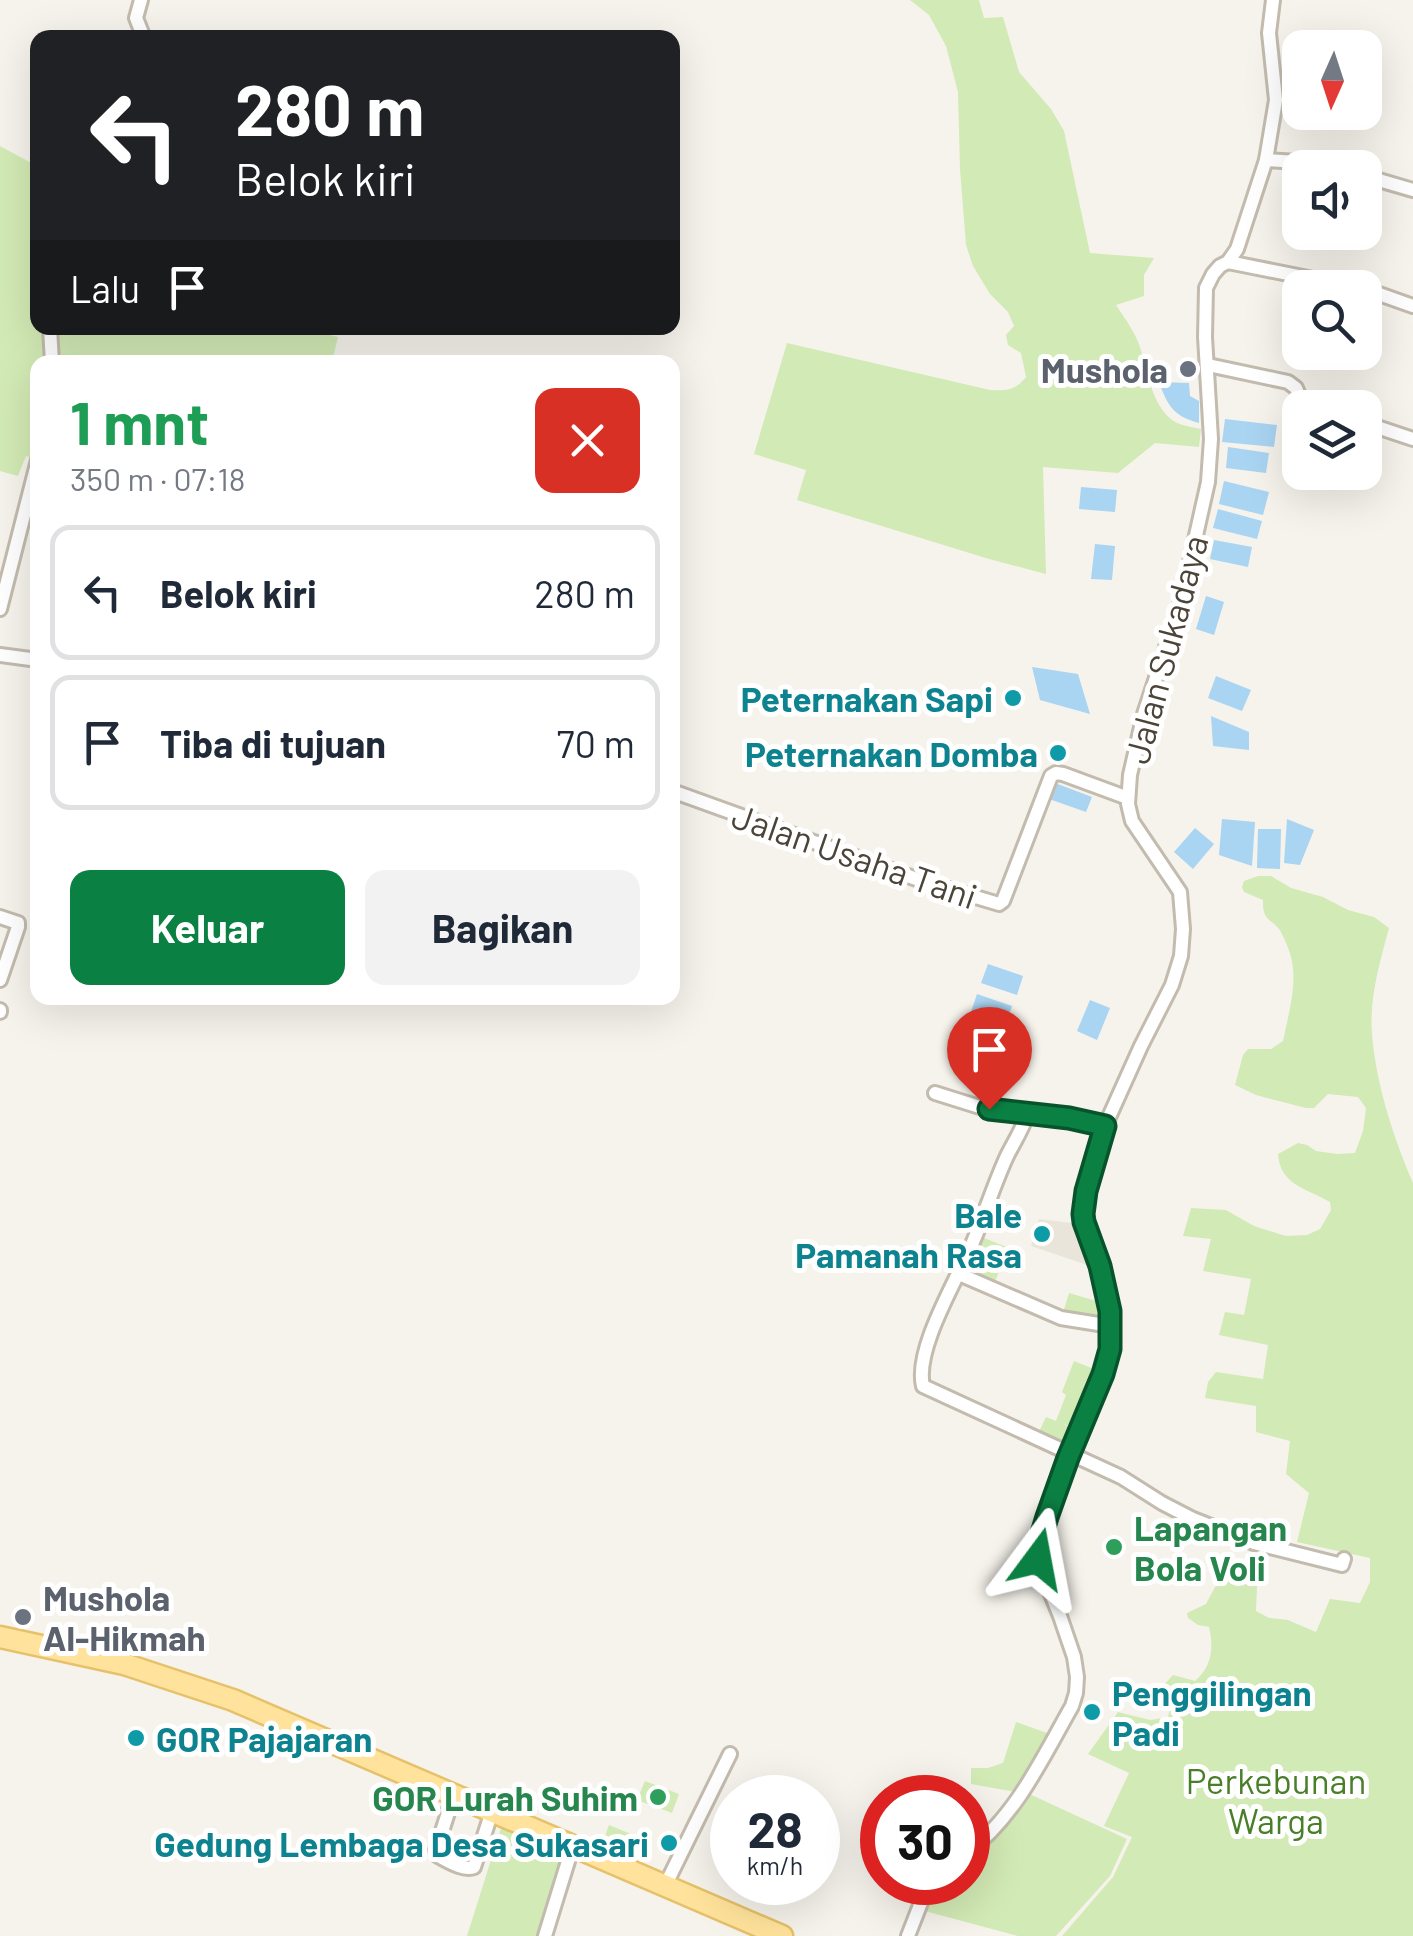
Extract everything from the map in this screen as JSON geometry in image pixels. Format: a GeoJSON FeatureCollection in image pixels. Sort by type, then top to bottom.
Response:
{"type":"FeatureCollection","features":[{"type":"Feature","properties":{"kind":"main road"},"geometry":{"type":"LineString","coordinates":[[0,1636],[124,1664],[196,1686],[782,1936]]}},
{"type":"Feature","properties":{"kind":"street"},"geometry":{"type":"LineString","coordinates":[[141,0],[136,18],[141,30]]}},
{"type":"Feature","properties":{"kind":"street","name":"Jalan Sukadaya"},"geometry":{"type":"LineString","coordinates":[[990,1832],[1022,1792],[1076,1693],[1070,1643],[1038,1559],[1040,1540],[1108,1359],[1112,1326],[1105,1284],[1084,1222],[1086,1191],[1105,1126],[1172,985],[1183,942],[1180,892],[1138,833],[1128,798],[1136,742],[1208,504],[1211,427],[1204,317],[1206,288],[1212,274],[1237,249],[1266,160],[1276,100],[1269,33],[1273,0]]}},
{"type":"Feature","properties":{"kind":"street"},"geometry":{"type":"LineString","coordinates":[[1266,160],[1282,160]]}},
{"type":"Feature","properties":{"kind":"street"},"geometry":{"type":"LineString","coordinates":[[1382,181],[1413,190]]}},
{"type":"Feature","properties":{"kind":"street"},"geometry":{"type":"LineString","coordinates":[[1228,262],[1282,272]]}},
{"type":"Feature","properties":{"kind":"street"},"geometry":{"type":"LineString","coordinates":[[1382,295],[1413,306]]}},
{"type":"Feature","properties":{"kind":"street"},"geometry":{"type":"LineString","coordinates":[[1208,365],[1288,382],[1297,390]]}},
{"type":"Feature","properties":{"kind":"street"},"geometry":{"type":"LineString","coordinates":[[1382,429],[1413,439]]}},
{"type":"Feature","properties":{"kind":"street"},"geometry":{"type":"LineString","coordinates":[[0,609],[30,491]]}},
{"type":"Feature","properties":{"kind":"street"},"geometry":{"type":"LineString","coordinates":[[0,654],[30,659]]}},
{"type":"Feature","properties":{"kind":"street","name":"Jalan Usaha Tani"},"geometry":{"type":"LineString","coordinates":[[680,794],[903,874],[998,903],[1003,901],[1051,776],[1063,774],[1128,798]]}},
{"type":"Feature","properties":{"kind":"street"},"geometry":{"type":"LineString","coordinates":[[0,917],[18,923],[0,980]]}},
{"type":"Feature","properties":{"kind":"street"},"geometry":{"type":"LineString","coordinates":[[936,1094],[986,1109],[1105,1126]]}},
{"type":"Feature","properties":{"kind":"street"},"geometry":{"type":"LineString","coordinates":[[1027,1115],[929,1339],[922,1386],[1070,1452],[1162,1503],[1217,1528],[1342,1566],[1344,1559]]}},
{"type":"Feature","properties":{"kind":"street"},"geometry":{"type":"LineString","coordinates":[[959,1274],[1061,1318],[1112,1326]]}},
{"type":"Feature","properties":{"kind":"street"},"geometry":{"type":"LineString","coordinates":[[666,1886],[730,1754]]}},
{"type":"Feature","properties":{"kind":"street"},"geometry":{"type":"LineString","coordinates":[[454,1794],[436,1850],[438,1856],[467,1869],[474,1867],[492,1811]]}},
{"type":"Feature","properties":{"kind":"street"},"geometry":{"type":"LineString","coordinates":[[545,1936],[573,1845]]}},
{"type":"Feature","properties":{"kind":"street"},"geometry":{"type":"LineString","coordinates":[[908,1936],[919,1905]]}},
{"type":"Feature","properties":{"kind":"shaded area"},"geometry":{"type":"Polygon","coordinates":[[[1039,1219],[1081,1224],[1099,1269],[1031,1246],[1039,1219]]]}},
{"type":"Feature","properties":{"kind":"green space"},"geometry":{"type":"Polygon","coordinates":[[[910,0],[979,0],[984,18],[1003,17],[1019,72],[1051,109],[1064,131],[1090,253],[1154,258],[1144,275],[1144,296],[1116,305],[1138,341],[1153,392],[1163,410],[1177,423],[1201,429],[1199,447],[1155,443],[1118,473],[1043,467],[1046,574],[797,500],[806,470],[754,454],[787,343],[990,390],[1011,389],[1026,377],[1021,353],[1008,345],[1006,335],[1014,326],[1008,312],[990,294],[966,245],[958,92],[946,46],[929,15],[910,0]]]}},
{"type":"Feature","properties":{"kind":"green space"},"geometry":{"type":"Polygon","coordinates":[[[0,146],[30,162],[30,335],[338,337],[334,355],[30,355],[30,457],[26,456],[18,476],[0,471],[0,146]]]}},
{"type":"Feature","properties":{"kind":"green space","name":"Perkebunan Warga"},"geometry":{"type":"Polygon","coordinates":[[[1271,876],[1291,888],[1374,917],[1389,928],[1376,980],[1372,1021],[1381,1091],[1413,1183],[1413,1936],[1062,1936],[1113,1877],[1132,1837],[1104,1826],[1129,1773],[1088,1754],[1118,1712],[1150,1720],[1168,1717],[1172,1700],[1162,1687],[1173,1675],[1195,1681],[1205,1669],[1211,1649],[1209,1627],[1198,1625],[1187,1613],[1206,1604],[1215,1587],[1232,1577],[1257,1586],[1256,1611],[1316,1632],[1330,1599],[1360,1603],[1370,1582],[1370,1558],[1297,1542],[1309,1493],[1286,1474],[1290,1441],[1256,1432],[1256,1406],[1205,1398],[1208,1382],[1216,1372],[1263,1379],[1268,1345],[1219,1335],[1225,1312],[1244,1315],[1251,1279],[1203,1271],[1211,1239],[1183,1236],[1191,1208],[1226,1210],[1254,1226],[1286,1236],[1307,1235],[1320,1229],[1331,1210],[1330,1202],[1289,1179],[1278,1154],[1298,1143],[1316,1151],[1355,1153],[1366,1108],[1358,1097],[1328,1094],[1314,1108],[1306,1108],[1256,1095],[1235,1085],[1248,1049],[1271,1049],[1283,1041],[1293,991],[1291,958],[1283,935],[1266,916],[1263,900],[1244,892],[1242,887],[1244,881],[1271,876]]]}},
{"type":"Feature","properties":{"kind":"green space"},"geometry":{"type":"Polygon","coordinates":[[[979,1236],[1009,1248],[993,1286],[963,1273],[979,1236]]]}},
{"type":"Feature","properties":{"kind":"green space"},"geometry":{"type":"Polygon","coordinates":[[[1069,1293],[1107,1304],[1110,1324],[1062,1316],[1069,1293]]]}},
{"type":"Feature","properties":{"kind":"green space"},"geometry":{"type":"Polygon","coordinates":[[[1074,1361],[1099,1371],[1076,1428],[1063,1424],[1075,1430],[1068,1447],[1038,1434],[1046,1417],[1056,1421],[1074,1361]]]}},
{"type":"Feature","properties":{"kind":"green space"},"geometry":{"type":"Polygon","coordinates":[[[1016,1722],[1050,1734],[1016,1792],[990,1787],[990,1775],[971,1775],[971,1768],[1003,1763],[1016,1722]]]}},
{"type":"Feature","properties":{"kind":"green space","name":"GOR Lurah Suhim"},"geometry":{"type":"Polygon","coordinates":[[[645,1781],[679,1794],[672,1813],[637,1800],[645,1781]]]}},
{"type":"Feature","properties":{"kind":"green space"},"geometry":{"type":"Polygon","coordinates":[[[1025,1792],[1127,1839],[1110,1876],[1056,1936],[1018,1936],[921,1910],[923,1905],[990,1905],[990,1830],[1025,1792]]]}},
{"type":"Feature","properties":{"kind":"green space"},"geometry":{"type":"Polygon","coordinates":[[[502,1825],[567,1852],[542,1936],[467,1936],[502,1825]]]}},
{"type":"Feature","properties":{"kind":"green space"},"geometry":{"type":"Polygon","coordinates":[[[609,1825],[638,1837],[630,1856],[602,1844],[609,1825]]]}},
{"type":"Feature","properties":{"kind":"water"},"geometry":{"type":"Polygon","coordinates":[[[1159,382],[1189,383],[1190,396],[1199,401],[1199,423],[1173,409],[1159,382]]]}},
{"type":"Feature","properties":{"kind":"water"},"geometry":{"type":"Polygon","coordinates":[[[1225,419],[1277,425],[1274,447],[1222,442],[1225,419]]]}},
{"type":"Feature","properties":{"kind":"water"},"geometry":{"type":"Polygon","coordinates":[[[1228,447],[1269,453],[1266,473],[1226,468],[1228,447]]]}},
{"type":"Feature","properties":{"kind":"water"},"geometry":{"type":"Polygon","coordinates":[[[1224,481],[1269,492],[1263,515],[1219,504],[1224,481]]]}},
{"type":"Feature","properties":{"kind":"water"},"geometry":{"type":"Polygon","coordinates":[[[1081,487],[1117,490],[1115,512],[1079,509],[1081,487]]]}},
{"type":"Feature","properties":{"kind":"water"},"geometry":{"type":"Polygon","coordinates":[[[1218,509],[1262,521],[1257,539],[1213,528],[1218,509]]]}},
{"type":"Feature","properties":{"kind":"water"},"geometry":{"type":"Polygon","coordinates":[[[1214,540],[1252,547],[1248,567],[1210,559],[1214,540]]]}},
{"type":"Feature","properties":{"kind":"water"},"geometry":{"type":"Polygon","coordinates":[[[1095,544],[1115,546],[1112,580],[1091,579],[1095,544]]]}},
{"type":"Feature","properties":{"kind":"water"},"geometry":{"type":"Polygon","coordinates":[[[1206,596],[1224,602],[1214,635],[1196,629],[1206,596]]]}},
{"type":"Feature","properties":{"kind":"water"},"geometry":{"type":"Polygon","coordinates":[[[1032,667],[1078,674],[1090,714],[1040,700],[1032,667]]]}},
{"type":"Feature","properties":{"kind":"water"},"geometry":{"type":"Polygon","coordinates":[[[1216,676],[1251,690],[1242,711],[1208,698],[1216,676]]]}},
{"type":"Feature","properties":{"kind":"water"},"geometry":{"type":"Polygon","coordinates":[[[1211,716],[1249,732],[1249,750],[1213,746],[1211,716]]]}},
{"type":"Feature","properties":{"kind":"water"},"geometry":{"type":"Polygon","coordinates":[[[1055,783],[1092,797],[1086,812],[1049,799],[1055,783]]]}},
{"type":"Feature","properties":{"kind":"water"},"geometry":{"type":"Polygon","coordinates":[[[1222,819],[1255,822],[1252,866],[1219,855],[1222,819]]]}},
{"type":"Feature","properties":{"kind":"water"},"geometry":{"type":"Polygon","coordinates":[[[1287,819],[1314,830],[1300,865],[1284,863],[1287,819]]]}},
{"type":"Feature","properties":{"kind":"water"},"geometry":{"type":"Polygon","coordinates":[[[1195,828],[1214,844],[1193,869],[1174,852],[1195,828]]]}},
{"type":"Feature","properties":{"kind":"water"},"geometry":{"type":"Polygon","coordinates":[[[1258,829],[1281,829],[1280,869],[1257,868],[1258,829]]]}},
{"type":"Feature","properties":{"kind":"water"},"geometry":{"type":"Polygon","coordinates":[[[988,964],[1023,976],[1017,995],[981,983],[988,964]]]}},
{"type":"Feature","properties":{"kind":"water"},"geometry":{"type":"Polygon","coordinates":[[[977,994],[1012,1006],[1006,1024],[971,1012],[977,994]]]}},
{"type":"Feature","properties":{"kind":"water"},"geometry":{"type":"Polygon","coordinates":[[[1090,1000],[1110,1008],[1097,1040],[1077,1031],[1090,1000]]]}},
{"type":"Feature","properties":{"kind":"water"},"geometry":{"type":"Polygon","coordinates":[[[967,1021],[1002,1034],[996,1052],[960,1040],[967,1021]]]}},
{"type":"Feature","properties":{"kind":"place","name":"Mushola"},"geometry":{"type":"Point","coordinates":[1188,369]}},
{"type":"Feature","properties":{"kind":"place","name":"Peternakan Sapi"},"geometry":{"type":"Point","coordinates":[1013,698]}},
{"type":"Feature","properties":{"kind":"place","name":"Peternakan Domba"},"geometry":{"type":"Point","coordinates":[1058,753]}},
{"type":"Feature","properties":{"kind":"place","name":"Bale Pamanah Rasa"},"geometry":{"type":"Point","coordinates":[1042,1234]}},
{"type":"Feature","properties":{"kind":"place","name":"Lapangan Bola Voli"},"geometry":{"type":"Point","coordinates":[1114,1547]}},
{"type":"Feature","properties":{"kind":"place","name":"Mushola Al-Hikmah"},"geometry":{"type":"Point","coordinates":[23,1617]}},
{"type":"Feature","properties":{"kind":"place","name":"Penggilingan Padi"},"geometry":{"type":"Point","coordinates":[1092,1712]}},
{"type":"Feature","properties":{"kind":"place","name":"GOR Pajajaran"},"geometry":{"type":"Point","coordinates":[136,1738]}},
{"type":"Feature","properties":{"kind":"place","name":"GOR Lurah Suhim"},"geometry":{"type":"Point","coordinates":[658,1797]}},
{"type":"Feature","properties":{"kind":"place","name":"Gedung Lembaga Desa Sukasari"},"geometry":{"type":"Point","coordinates":[669,1843]}},
{"type":"Feature","properties":{"kind":"route"},"geometry":{"type":"LineString","coordinates":[[989,1109],[1105,1126],[1083,1214],[1100,1266],[1112,1338],[1103,1374],[1047,1517],[1038,1559]]}}]}
